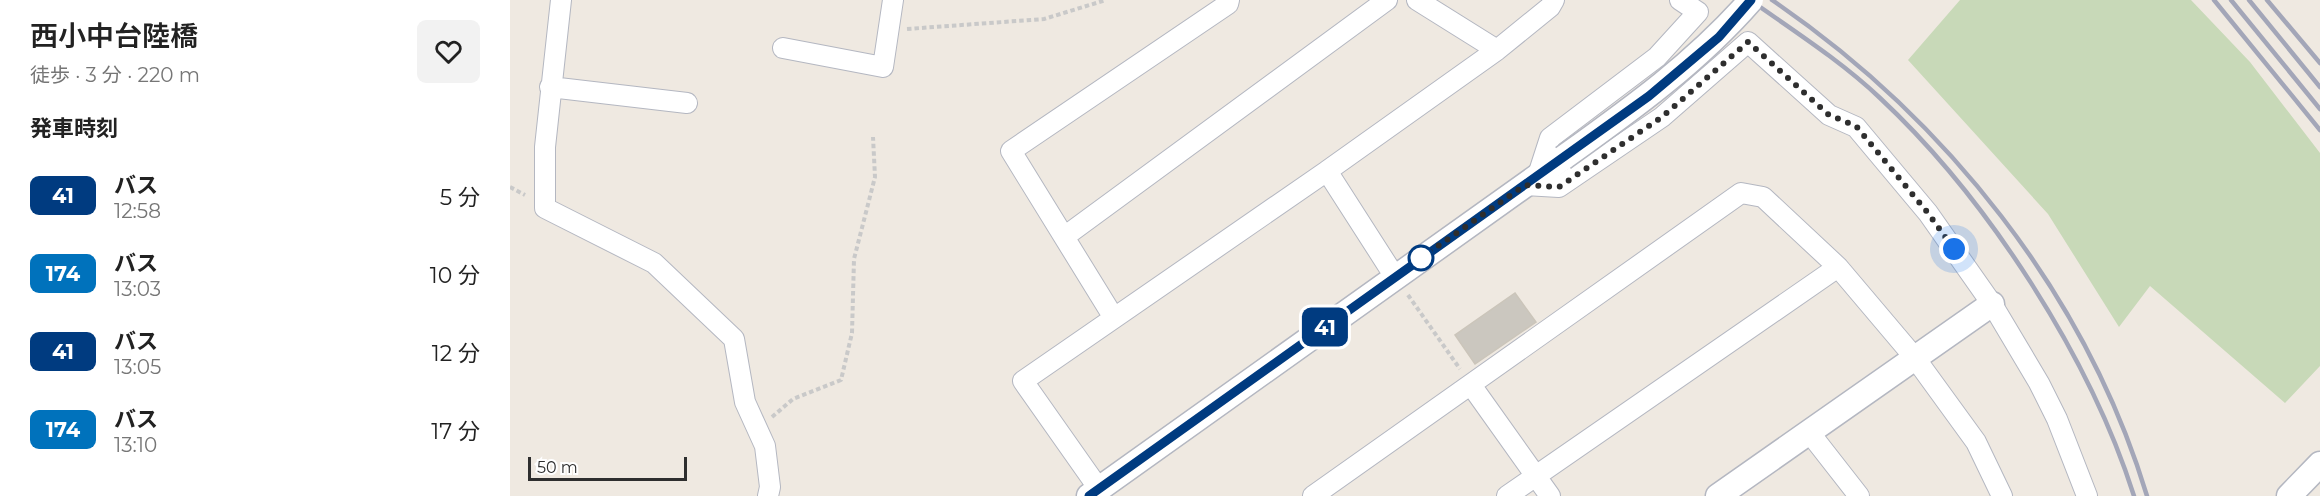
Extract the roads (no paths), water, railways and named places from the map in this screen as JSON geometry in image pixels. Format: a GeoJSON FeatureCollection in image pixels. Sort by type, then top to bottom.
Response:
{"type":"FeatureCollection","features":[{"type":"Feature","properties":{"kind":"street"},"geometry":{"type":"LineString","coordinates":[[561,0],[545,147],[545,208],[654,263],[734,339],[745,402],[765,446],[770,487],[768,496]]}},
{"type":"Feature","properties":{"kind":"street"},"geometry":{"type":"LineString","coordinates":[[783,48],[883,67],[893,0]]}},
{"type":"Feature","properties":{"kind":"street"},"geometry":{"type":"LineString","coordinates":[[1114,318],[1011,151],[1228,4],[1229,0]]}},
{"type":"Feature","properties":{"kind":"street"},"geometry":{"type":"LineString","coordinates":[[1064,237],[1387,0]]}},
{"type":"Feature","properties":{"kind":"street"},"geometry":{"type":"LineString","coordinates":[[1417,0],[1497,50]]}},
{"type":"Feature","properties":{"kind":"street"},"geometry":{"type":"LineString","coordinates":[[1554,0],[1550,7],[1497,50],[1327,171],[1023,381],[1098,494],[1400,284],[1532,180],[1649,96],[1719,37],[1751,0]]}},
{"type":"Feature","properties":{"kind":"street"},"geometry":{"type":"LineString","coordinates":[[1532,180],[1550,138],[1657,57],[1698,12],[1680,0]]}},
{"type":"Feature","properties":{"kind":"street"},"geometry":{"type":"LineString","coordinates":[[1532,180],[1559,187],[1662,117],[1748,42],[1829,115],[1856,126],[1928,213],[1992,304],[2039,382],[2057,419],[2087,496]]}},
{"type":"Feature","properties":{"kind":"street"},"geometry":{"type":"LineString","coordinates":[[550,87],[687,103]]}},
{"type":"Feature","properties":{"kind":"street"},"geometry":{"type":"LineString","coordinates":[[1327,171],[1400,284]]}},
{"type":"Feature","properties":{"kind":"street"},"geometry":{"type":"LineString","coordinates":[[1313,496],[1741,194],[1763,197],[1838,267],[1915,358],[1976,442],[2002,496]]}},
{"type":"Feature","properties":{"kind":"street"},"geometry":{"type":"LineString","coordinates":[[1507,496],[1838,267]]}},
{"type":"Feature","properties":{"kind":"street"},"geometry":{"type":"LineString","coordinates":[[1718,496],[1992,304]]}},
{"type":"Feature","properties":{"kind":"street"},"geometry":{"type":"LineString","coordinates":[[1471,385],[1550,496]]}},
{"type":"Feature","properties":{"kind":"street"},"geometry":{"type":"LineString","coordinates":[[1809,432],[1859,496]]}},
{"type":"Feature","properties":{"kind":"street"},"geometry":{"type":"LineString","coordinates":[[2289,496],[2320,464]]}},
{"type":"Feature","properties":{"kind":"railway"},"geometry":{"type":"LineString","coordinates":[[1750,0],[1865,84],[1920,138],[1959,183],[2031,282],[2063,335],[2091,389],[2115,443],[2134,496]]}},
{"type":"Feature","properties":{"kind":"railway"},"geometry":{"type":"LineString","coordinates":[[1772,0],[1835,47],[1895,99],[1951,156],[2002,216],[2047,281],[2087,350],[2120,422],[2147,496]]}},
{"type":"Feature","properties":{"kind":"railway"},"geometry":{"type":"LineString","coordinates":[[2214,0],[2320,130]]}},
{"type":"Feature","properties":{"kind":"railway"},"geometry":{"type":"LineString","coordinates":[[2231,0],[2320,109]]}},
{"type":"Feature","properties":{"kind":"railway"},"geometry":{"type":"LineString","coordinates":[[2249,0],[2320,87]]}},
{"type":"Feature","properties":{"kind":"railway"},"geometry":{"type":"LineString","coordinates":[[2267,0],[2320,63]]}}]}
